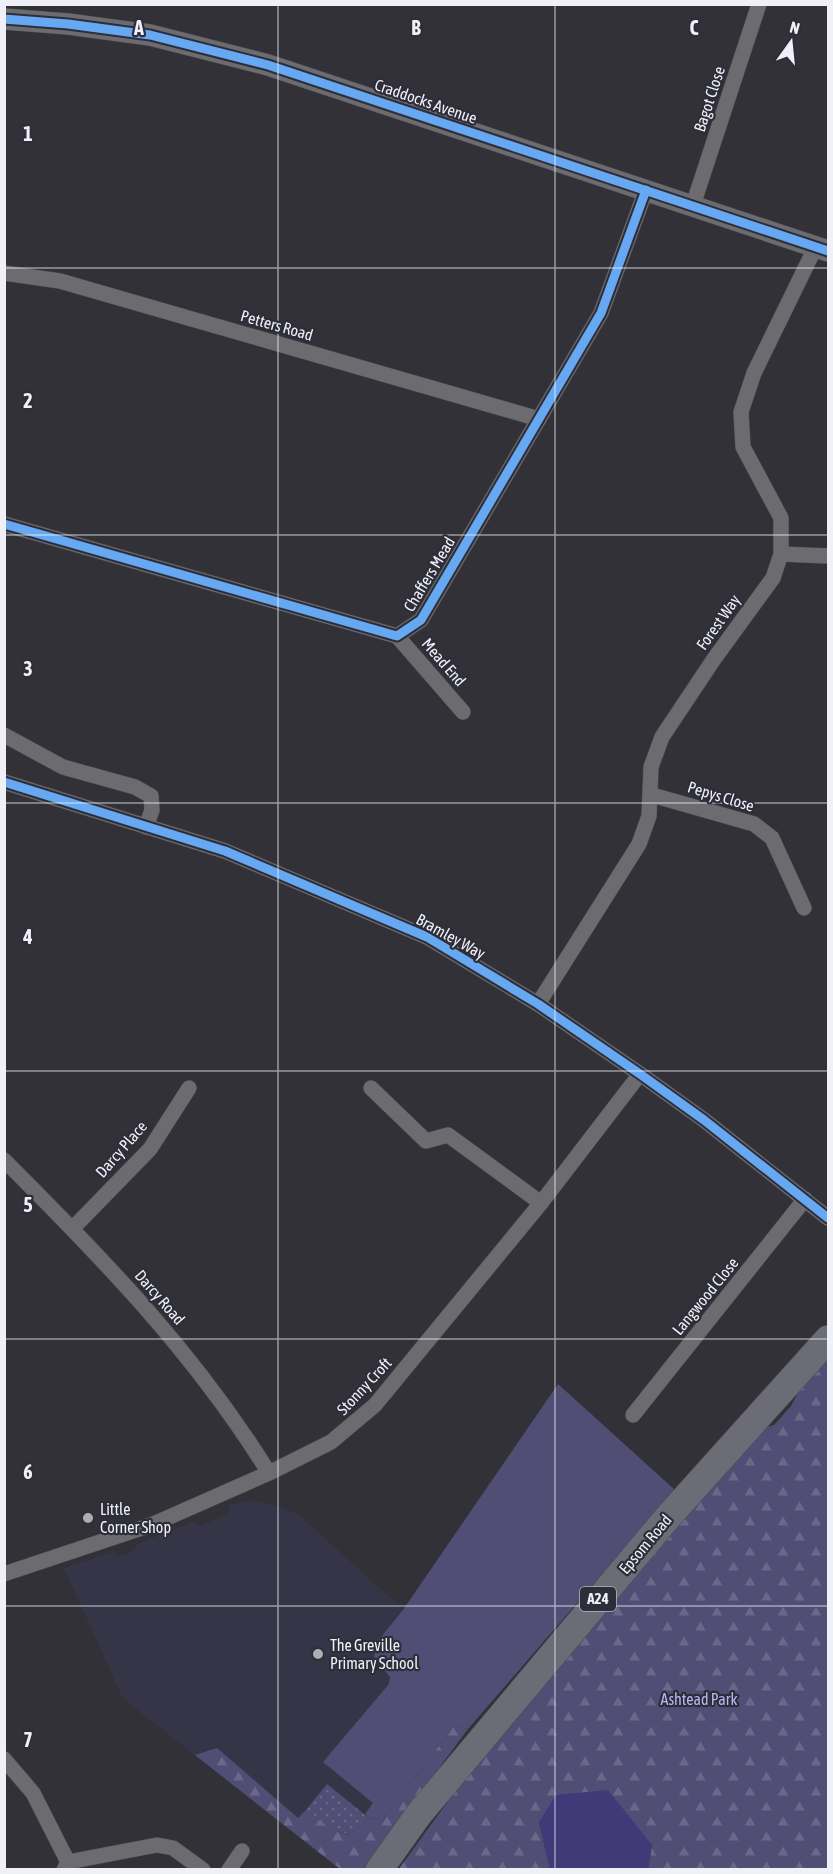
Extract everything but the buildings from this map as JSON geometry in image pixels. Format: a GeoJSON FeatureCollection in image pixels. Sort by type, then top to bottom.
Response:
{"type":"FeatureCollection","features":[{"type":"Feature","properties":{"kind":"highway","name":"Epsom Road"},"geometry":{"type":"LineString","coordinates":[[379,1869],[419,1814],[668,1517],[828,1339]]}},
{"type":"Feature","properties":{"kind":"street","name":"Bagot Close"},"geometry":{"type":"LineString","coordinates":[[693,205],[759,4]]}},
{"type":"Feature","properties":{"kind":"street","name":"Craddocks Avenue"},"geometry":{"type":"LineString","coordinates":[[4,19],[103,29],[202,46],[384,102],[822,249]]}},
{"type":"Feature","properties":{"kind":"street","name":"Chaffers Mead"},"geometry":{"type":"LineString","coordinates":[[397,636],[421,620],[601,313],[646,190]]}},
{"type":"Feature","properties":{"kind":"street","name":"Forest Way"},"geometry":{"type":"LineString","coordinates":[[538,1004],[639,844],[649,816],[652,795],[651,767],[662,737],[714,659],[773,578],[782,554],[781,518],[743,447],[741,412],[754,373],[822,249]]}},
{"type":"Feature","properties":{"kind":"street","name":"Petters Road"},"geometry":{"type":"LineString","coordinates":[[4,273],[60,281],[539,418]]}},
{"type":"Feature","properties":{"kind":"street"},"geometry":{"type":"LineString","coordinates":[[4,524],[397,636]]}},
{"type":"Feature","properties":{"kind":"street"},"geometry":{"type":"LineString","coordinates":[[782,554],[828,556]]}},
{"type":"Feature","properties":{"kind":"street","name":"Mead End"},"geometry":{"type":"LineString","coordinates":[[397,636],[463,712]]}},
{"type":"Feature","properties":{"kind":"street"},"geometry":{"type":"LineString","coordinates":[[4,735],[63,767],[135,787],[151,796],[152,810],[146,827]]}},
{"type":"Feature","properties":{"kind":"street","name":"Bramley Way"},"geometry":{"type":"LineString","coordinates":[[4,782],[225,851],[428,937],[538,1004],[640,1074],[828,1218]]}},
{"type":"Feature","properties":{"kind":"street","name":"Pepys Close"},"geometry":{"type":"LineString","coordinates":[[652,795],[753,824],[772,838],[804,908]]}},
{"type":"Feature","properties":{"kind":"street","name":"Stonny Croft"},"geometry":{"type":"LineString","coordinates":[[4,1574],[151,1525],[269,1473],[331,1442],[375,1405],[541,1203],[640,1074]]}},
{"type":"Feature","properties":{"kind":"street","name":"Darcy Place"},"geometry":{"type":"LineString","coordinates":[[74,1227],[150,1149],[189,1088]]}},
{"type":"Feature","properties":{"kind":"street"},"geometry":{"type":"LineString","coordinates":[[371,1088],[426,1140],[448,1135],[541,1203]]}},
{"type":"Feature","properties":{"kind":"street","name":"Darcy Road"},"geometry":{"type":"LineString","coordinates":[[4,1160],[74,1227],[148,1309],[196,1367],[269,1473]]}},
{"type":"Feature","properties":{"kind":"street","name":"Langwood Close"},"geometry":{"type":"LineString","coordinates":[[633,1415],[805,1199]]}},
{"type":"Feature","properties":{"kind":"street"},"geometry":{"type":"LineString","coordinates":[[4,1759],[33,1793],[66,1866],[157,1845],[173,1848],[203,1869]]}},
{"type":"Feature","properties":{"kind":"street"},"geometry":{"type":"LineString","coordinates":[[229,1869],[243,1851]]}},
{"type":"Feature","properties":{"kind":"shaded area","name":"The Greville Primary School"},"geometry":{"type":"Polygon","coordinates":[[[558,1384],[461,1737],[364,1869],[340,1869],[123,1699],[64,1568],[113,1552],[119,1556],[134,1551],[137,1544],[193,1522],[201,1526],[229,1513],[229,1505],[252,1500],[278,1506],[299,1515],[403,1609],[558,1384]]]}},
{"type":"Feature","properties":{"kind":"shaded area"},"geometry":{"type":"Polygon","coordinates":[[[608,1790],[652,1845],[648,1869],[550,1869],[539,1822],[556,1795],[608,1790]]]}},
{"type":"Feature","properties":{"kind":"green space","name":"Ashtead Park"},"geometry":{"type":"Polygon","coordinates":[[[828,1353],[828,1869],[648,1869],[652,1845],[539,1822],[550,1869],[398,1870],[473,1767],[757,1430],[774,1425],[791,1406],[808,1374],[828,1353]]]}},
{"type":"Feature","properties":{"kind":"green space"},"geometry":{"type":"Polygon","coordinates":[[[558,1384],[675,1490],[468,1729],[454,1726],[384,1818],[370,1819],[365,1814],[373,1803],[323,1762],[389,1684],[390,1677],[374,1657],[377,1642],[403,1610],[558,1384]]]}},
{"type":"Feature","properties":{"kind":"green space"},"geometry":{"type":"Polygon","coordinates":[[[454,1726],[468,1729],[364,1869],[340,1869],[195,1755],[217,1748],[298,1818],[306,1810],[333,1830],[349,1834],[370,1819],[384,1818],[454,1726]]]}},
{"type":"Feature","properties":{"kind":"green space"},"geometry":{"type":"Polygon","coordinates":[[[327,1784],[370,1819],[349,1834],[333,1830],[306,1810],[327,1784]]]}},
{"type":"Feature","properties":{"kind":"cycle path"},"geometry":{"type":"LineString","coordinates":[[4,19],[68,24],[150,35],[268,65],[828,251]]}},
{"type":"Feature","properties":{"kind":"cycle path"},"geometry":{"type":"LineString","coordinates":[[4,524],[397,636],[421,620],[601,313],[646,190]]}},
{"type":"Feature","properties":{"kind":"cycle path"},"geometry":{"type":"LineString","coordinates":[[4,782],[225,851],[427,937],[538,1004],[640,1074],[704,1120],[828,1218]]}},
{"type":"Feature","properties":{"kind":"place","name":"Little Corner Shop"},"geometry":{"type":"Point","coordinates":[88,1518]}},
{"type":"Feature","properties":{"kind":"place","name":"The Greville Primary School"},"geometry":{"type":"Point","coordinates":[318,1654]}}]}
